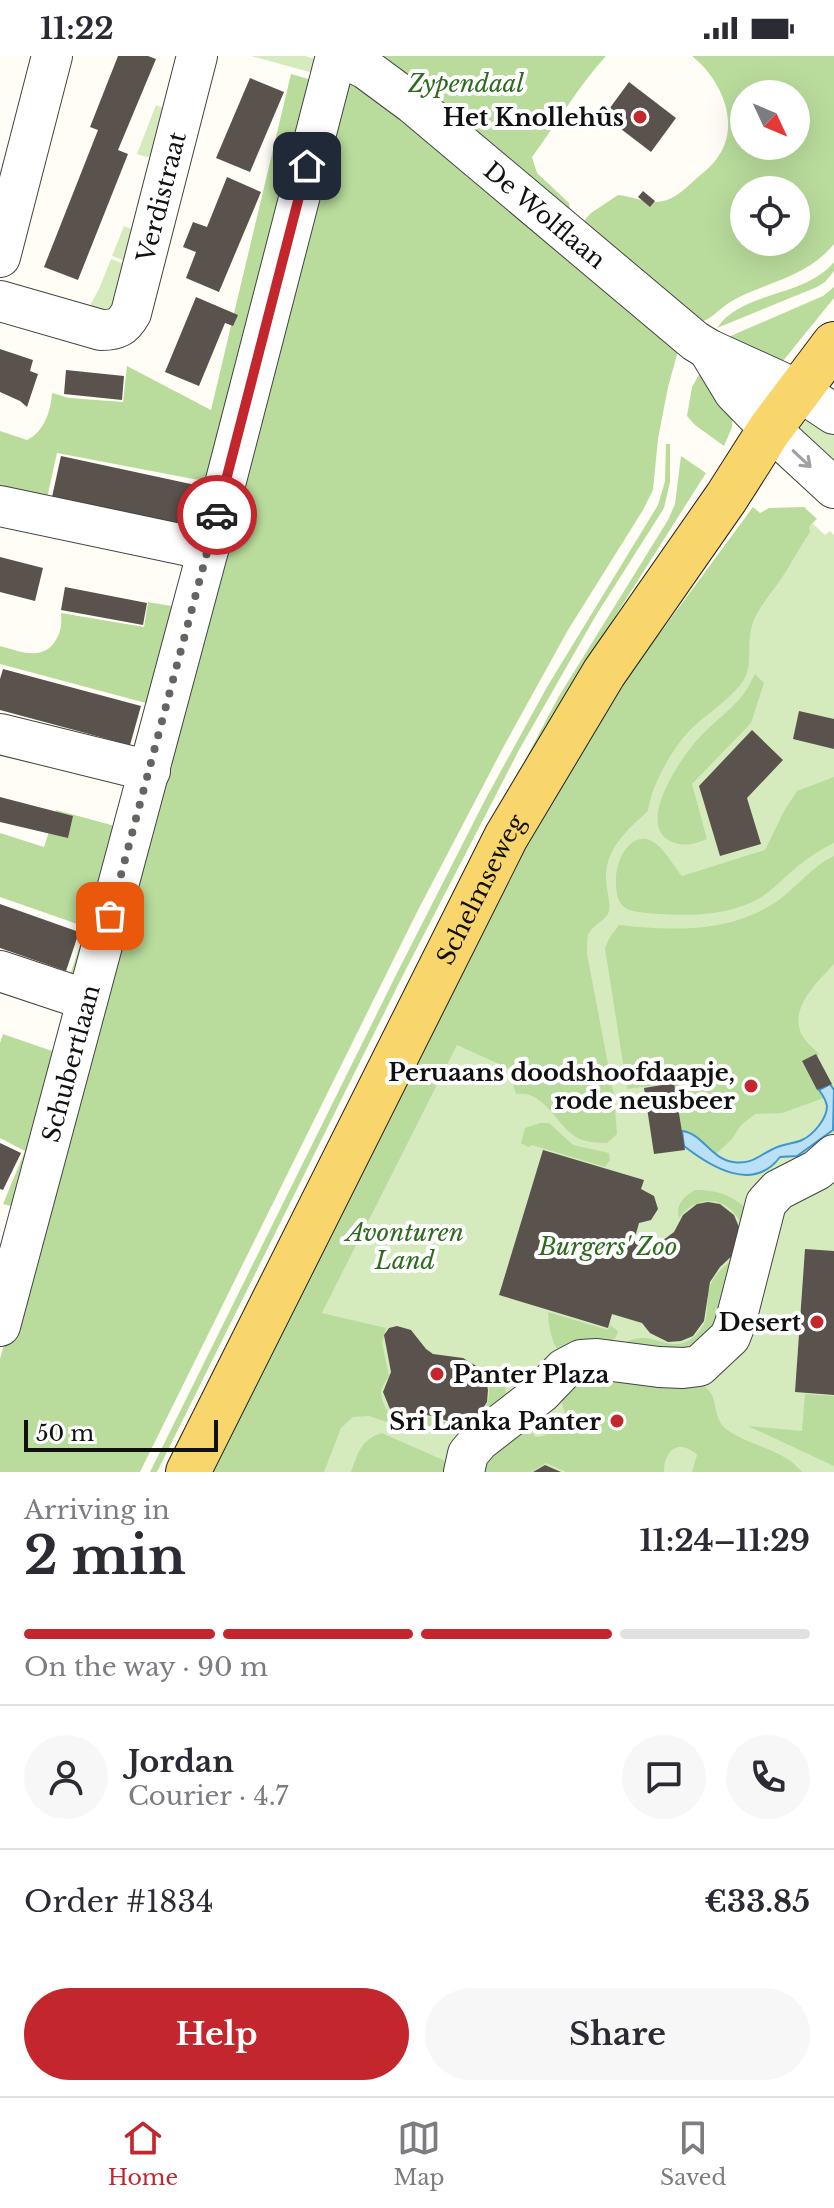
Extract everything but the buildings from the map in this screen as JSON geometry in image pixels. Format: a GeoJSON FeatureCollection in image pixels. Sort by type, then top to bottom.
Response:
{"type":"FeatureCollection","features":[{"type":"Feature","properties":{"kind":"main road","name":"Schelmseweg"},"geometry":{"type":"LineString","coordinates":[[188,1472],[506,837],[604,673],[726,498],[770,429],[834,344]]}},
{"type":"Feature","properties":{"kind":"street"},"geometry":{"type":"LineString","coordinates":[[0,257],[52,56]]}},
{"type":"Feature","properties":{"kind":"street","name":"Verdistraat"},"geometry":{"type":"LineString","coordinates":[[0,301],[101,330],[114,330],[125,324],[131,313],[197,56]]}},
{"type":"Feature","properties":{"kind":"street","name":"De Wolflaan"},"geometry":{"type":"LineString","coordinates":[[338,56],[366,69],[412,103],[708,349],[798,390],[834,414]]}},
{"type":"Feature","properties":{"kind":"street","name":"Schubertlaan"},"geometry":{"type":"LineString","coordinates":[[0,1326],[15,1216],[87,1000],[338,56]]}},
{"type":"Feature","properties":{"kind":"street","name":"De Wolflaan"},"geometry":{"type":"LineString","coordinates":[[708,349],[734,392],[834,488]]}},
{"type":"Feature","properties":{"kind":"street"},"geometry":{"type":"LineString","coordinates":[[0,506],[208,550]]}},
{"type":"Feature","properties":{"kind":"street"},"geometry":{"type":"LineString","coordinates":[[0,734],[150,771]]}},
{"type":"Feature","properties":{"kind":"street"},"geometry":{"type":"LineString","coordinates":[[0,971],[87,1000]]}},
{"type":"Feature","properties":{"kind":"street"},"geometry":{"type":"LineString","coordinates":[[464,1472],[468,1454],[479,1441],[541,1393],[564,1369],[581,1360],[683,1368],[699,1366],[730,1337],[766,1203],[778,1190],[817,1170],[834,1155]]}},
{"type":"Feature","properties":{"kind":"green space"},"geometry":{"type":"Polygon","coordinates":[[[251,56],[305,56],[325,62],[324,76],[251,56]]]}},
{"type":"Feature","properties":{"kind":"green space","name":"Zypendaal"},"geometry":{"type":"Polygon","coordinates":[[[366,56],[606,56],[532,157],[537,173],[569,203],[566,217],[366,56]]]}},
{"type":"Feature","properties":{"kind":"green space"},"geometry":{"type":"Polygon","coordinates":[[[692,56],[834,56],[834,244],[799,272],[732,301],[701,322],[580,225],[591,213],[618,195],[654,202],[671,198],[715,161],[723,148],[728,119],[720,91],[692,56]]]}},
{"type":"Feature","properties":{"kind":"green space"},"geometry":{"type":"Polygon","coordinates":[[[339,68],[364,82],[678,351],[658,439],[653,490],[568,630],[416,914],[140,1472],[0,1472],[0,1359],[339,68]]]}},
{"type":"Feature","properties":{"kind":"green space"},"geometry":{"type":"Polygon","coordinates":[[[291,74],[322,83],[193,539],[204,481],[57,453],[45,507],[0,496],[0,431],[27,440],[33,436],[46,420],[52,393],[69,398],[123,402],[127,366],[211,410],[291,74]]]}},
{"type":"Feature","properties":{"kind":"green space"},"geometry":{"type":"Polygon","coordinates":[[[156,105],[172,112],[162,152],[147,157],[137,154],[156,105]]]}},
{"type":"Feature","properties":{"kind":"green space"},"geometry":{"type":"Polygon","coordinates":[[[124,226],[141,233],[133,264],[112,256],[124,226]]]}},
{"type":"Feature","properties":{"kind":"green space"},"geometry":{"type":"Polygon","coordinates":[[[111,259],[132,267],[120,309],[86,313],[99,289],[111,259]]]}},
{"type":"Feature","properties":{"kind":"green space"},"geometry":{"type":"Polygon","coordinates":[[[834,262],[834,271],[817,287],[717,328],[741,307],[806,282],[834,262]]]}},
{"type":"Feature","properties":{"kind":"green space"},"geometry":{"type":"Polygon","coordinates":[[[834,287],[834,298],[783,361],[776,365],[726,338],[823,296],[834,287]]]}},
{"type":"Feature","properties":{"kind":"green space"},"geometry":{"type":"Polygon","coordinates":[[[700,373],[733,411],[732,427],[724,446],[687,416],[692,387],[700,373]]]}},
{"type":"Feature","properties":{"kind":"green space"},"geometry":{"type":"Polygon","coordinates":[[[809,417],[834,430],[834,470],[798,430],[809,417]]]}},
{"type":"Feature","properties":{"kind":"green space"},"geometry":{"type":"Polygon","coordinates":[[[666,444],[670,444],[670,482],[664,508],[595,617],[519,750],[402,977],[157,1472],[150,1472],[485,800],[547,687],[658,505],[665,481],[666,444]]]}},
{"type":"Feature","properties":{"kind":"green space"},"geometry":{"type":"Polygon","coordinates":[[[681,456],[706,473],[499,809],[559,696],[668,520],[675,504],[681,456]]]}},
{"type":"Feature","properties":{"kind":"green space"},"geometry":{"type":"Polygon","coordinates":[[[753,507],[760,513],[769,508],[804,507],[817,519],[809,526],[810,532],[754,620],[748,669],[741,684],[683,738],[658,779],[648,811],[613,849],[606,883],[609,911],[588,935],[587,954],[614,1096],[617,1134],[607,1143],[579,1139],[535,1097],[516,1094],[508,1068],[457,1045],[322,1313],[386,1328],[382,1343],[389,1376],[381,1393],[388,1411],[399,1420],[424,1417],[468,1423],[485,1409],[489,1394],[487,1378],[500,1369],[504,1372],[506,1396],[465,1430],[429,1433],[369,1416],[353,1417],[341,1428],[324,1472],[202,1472],[517,845],[629,675],[753,507]]]}},
{"type":"Feature","properties":{"kind":"green space","name":"Burgers' Zoo"},"geometry":{"type":"Polygon","coordinates":[[[810,521],[825,535],[830,531],[834,535],[834,1472],[243,1472],[517,920],[810,521]]]}},
{"type":"Feature","properties":{"kind":"green space"},"geometry":{"type":"Polygon","coordinates":[[[148,602],[171,606],[178,615],[147,754],[131,756],[146,703],[0,664],[0,646],[29,653],[48,649],[60,632],[61,613],[144,627],[148,602]]]}},
{"type":"Feature","properties":{"kind":"green space"},"geometry":{"type":"Polygon","coordinates":[[[755,674],[764,683],[751,723],[692,784],[707,839],[690,844],[672,842],[662,834],[658,822],[664,792],[697,740],[742,696],[755,674]]]}},
{"type":"Feature","properties":{"kind":"green space"},"geometry":{"type":"Polygon","coordinates":[[[834,777],[834,843],[806,859],[757,900],[725,911],[686,915],[635,912],[626,909],[619,901],[617,869],[623,853],[633,842],[648,839],[655,843],[682,876],[765,850],[797,791],[834,777]]]}},
{"type":"Feature","properties":{"kind":"green space"},"geometry":{"type":"Polygon","coordinates":[[[56,810],[126,829],[82,988],[67,984],[86,927],[0,897],[0,833],[44,847],[56,810]]]}},
{"type":"Feature","properties":{"kind":"green space"},"geometry":{"type":"Polygon","coordinates":[[[834,856],[834,964],[807,996],[799,1015],[802,1035],[819,1054],[802,1062],[824,1098],[782,1113],[755,1114],[715,1155],[690,1132],[682,1131],[674,1083],[627,1089],[605,948],[619,925],[679,929],[739,920],[776,902],[834,856]]]}},
{"type":"Feature","properties":{"kind":"green space"},"geometry":{"type":"Polygon","coordinates":[[[3,1034],[55,1052],[18,1208],[3,1204],[25,1151],[0,1138],[0,1043],[3,1034]]]}},
{"type":"Feature","properties":{"kind":"green space"},"geometry":{"type":"Polygon","coordinates":[[[549,1123],[573,1145],[609,1153],[610,1160],[605,1167],[521,1143],[525,1128],[549,1123]]]}},
{"type":"Feature","properties":{"kind":"green space"},"geometry":{"type":"Polygon","coordinates":[[[695,1190],[724,1194],[749,1211],[725,1319],[694,1354],[620,1346],[641,1338],[676,1344],[685,1342],[701,1330],[711,1284],[732,1258],[741,1226],[739,1219],[725,1205],[711,1201],[690,1207],[679,1218],[681,1201],[695,1190]]]}},
{"type":"Feature","properties":{"kind":"green space"},"geometry":{"type":"Polygon","coordinates":[[[548,1312],[608,1330],[610,1325],[618,1331],[607,1344],[560,1354],[551,1334],[548,1312]]]}},
{"type":"Feature","properties":{"kind":"green space"},"geometry":{"type":"Polygon","coordinates":[[[572,1375],[699,1382],[712,1395],[718,1417],[726,1429],[785,1458],[802,1472],[692,1472],[697,1455],[679,1447],[670,1452],[664,1472],[566,1472],[546,1463],[531,1472],[472,1472],[529,1424],[530,1431],[536,1437],[554,1430],[565,1414],[560,1395],[572,1375]]]}},
{"type":"Feature","properties":{"kind":"green space"},"geometry":{"type":"Polygon","coordinates":[[[805,1394],[834,1396],[834,1466],[748,1426],[802,1431],[805,1394]]]}},
{"type":"Feature","properties":{"kind":"green space"},"geometry":{"type":"Polygon","coordinates":[[[382,1433],[443,1460],[452,1465],[453,1472],[351,1472],[365,1443],[382,1433]]]}},
{"type":"Feature","properties":{"kind":"water"},"geometry":{"type":"Polygon","coordinates":[[[830,1084],[834,1090],[833,1130],[797,1156],[780,1157],[769,1168],[745,1175],[732,1173],[707,1162],[684,1146],[682,1131],[695,1136],[725,1160],[739,1163],[802,1140],[815,1130],[825,1116],[827,1106],[819,1090],[830,1084]]]}},
{"type":"Feature","properties":{"kind":"way so far"},"geometry":{"type":"LineString","coordinates":[[110,916],[217,515]]}},
{"type":"Feature","properties":{"kind":"place","name":"Het Knollehûs"},"geometry":{"type":"Point","coordinates":[640,117]}},
{"type":"Feature","properties":{"kind":"place","name":"Peruaans doodshoofdaapje, rode neusbeer"},"geometry":{"type":"Point","coordinates":[751,1086]}},
{"type":"Feature","properties":{"kind":"place","name":"Desert"},"geometry":{"type":"Point","coordinates":[817,1322]}},
{"type":"Feature","properties":{"kind":"place","name":"Panter Plaza"},"geometry":{"type":"Point","coordinates":[437,1374]}},
{"type":"Feature","properties":{"kind":"place","name":"Sri Lanka Panter"},"geometry":{"type":"Point","coordinates":[617,1421]}},
{"type":"Feature","properties":{"kind":"route"},"geometry":{"type":"LineString","coordinates":[[217,515],[307,166]]}},
{"type":"Feature","properties":{"kind":"park label","name":"Avonturen Land"},"geometry":{"type":"Point","coordinates":[405,1246]}}]}
